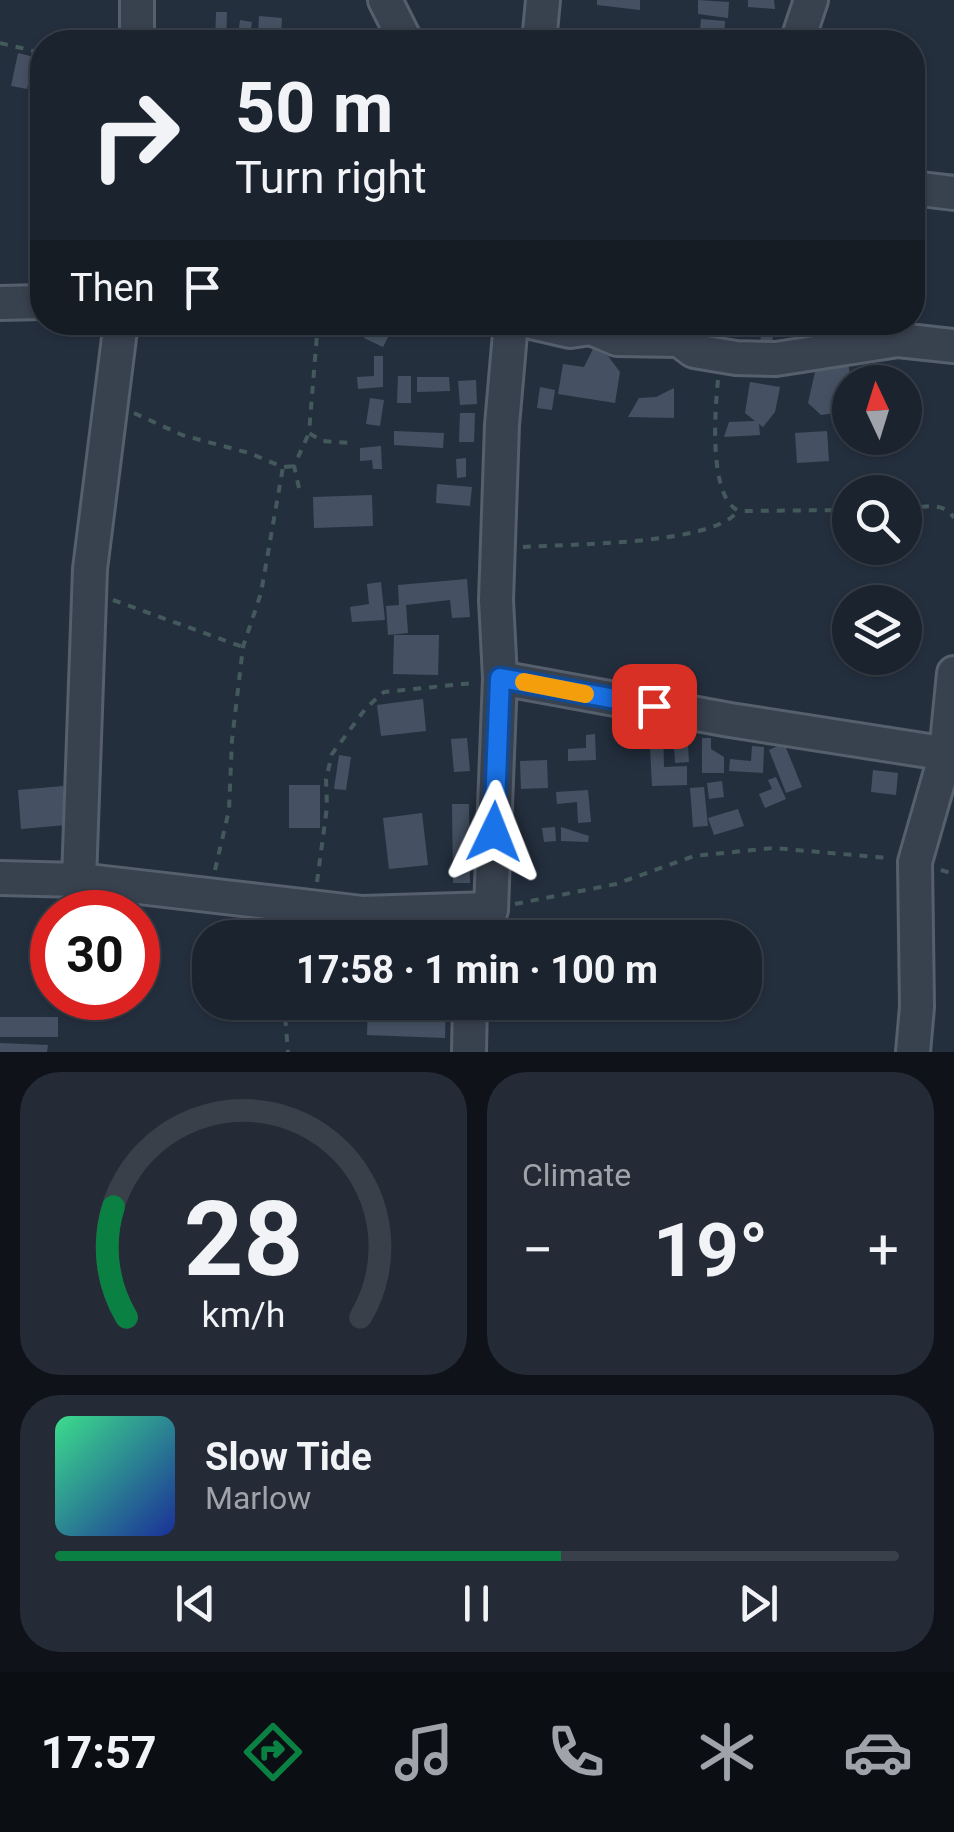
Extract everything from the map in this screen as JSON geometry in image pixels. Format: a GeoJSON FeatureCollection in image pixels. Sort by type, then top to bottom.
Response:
{"type":"FeatureCollection","features":[{"type":"Feature","properties":{"kind":"street"},"geometry":{"type":"LineString","coordinates":[[137,0],[137,30]]}},
{"type":"Feature","properties":{"kind":"street"},"geometry":{"type":"LineString","coordinates":[[385,0],[400,30]]}},
{"type":"Feature","properties":{"kind":"street"},"geometry":{"type":"LineString","coordinates":[[540,30],[543,0]]}},
{"type":"Feature","properties":{"kind":"street"},"geometry":{"type":"LineString","coordinates":[[801,30],[811,0]]}},
{"type":"Feature","properties":{"kind":"street"},"geometry":{"type":"LineString","coordinates":[[925,190],[954,193]]}},
{"type":"Feature","properties":{"kind":"street"},"geometry":{"type":"LineString","coordinates":[[0,304],[30,303]]}},
{"type":"Feature","properties":{"kind":"street"},"geometry":{"type":"LineString","coordinates":[[79,880],[89,592],[119,335]]}},
{"type":"Feature","properties":{"kind":"street"},"geometry":{"type":"LineString","coordinates":[[488,920],[500,678],[496,600],[502,426],[510,335]]}},
{"type":"Feature","properties":{"kind":"street"},"geometry":{"type":"LineString","coordinates":[[607,335],[616,339],[680,340],[694,351],[722,356],[776,358],[898,340],[954,346]]}},
{"type":"Feature","properties":{"kind":"street"},"geometry":{"type":"LineString","coordinates":[[913,1052],[917,1007],[915,862],[950,754],[954,673]]}},
{"type":"Feature","properties":{"kind":"street"},"geometry":{"type":"LineString","coordinates":[[500,678],[730,720],[950,754]]}},
{"type":"Feature","properties":{"kind":"street"},"geometry":{"type":"LineString","coordinates":[[0,878],[79,880],[362,914],[446,920]]}},
{"type":"Feature","properties":{"kind":"street"},"geometry":{"type":"LineString","coordinates":[[469,1052],[470,1020]]}},
{"type":"Feature","properties":{"kind":"path"},"geometry":{"type":"LineString","coordinates":[[0,43],[30,50]]}},
{"type":"Feature","properties":{"kind":"path"},"geometry":{"type":"LineString","coordinates":[[299,488],[294,466],[309,433],[317,335]]}},
{"type":"Feature","properties":{"kind":"path"},"geometry":{"type":"LineString","coordinates":[[722,356],[716,394],[718,470],[730,507],[832,510]]}},
{"type":"Feature","properties":{"kind":"path"},"geometry":{"type":"LineString","coordinates":[[111,404],[182,435],[283,467],[294,466]]}},
{"type":"Feature","properties":{"kind":"path"},"geometry":{"type":"LineString","coordinates":[[309,433],[322,442],[351,443]]}},
{"type":"Feature","properties":{"kind":"path"},"geometry":{"type":"LineString","coordinates":[[210,894],[229,810],[232,740],[243,647],[261,593],[283,467]]}},
{"type":"Feature","properties":{"kind":"path"},"geometry":{"type":"LineString","coordinates":[[922,508],[940,507],[950,511],[954,518]]}},
{"type":"Feature","properties":{"kind":"path"},"geometry":{"type":"LineString","coordinates":[[498,550],[680,536],[731,520],[738,510]]}},
{"type":"Feature","properties":{"kind":"path"},"geometry":{"type":"LineString","coordinates":[[89,592],[243,647]]}},
{"type":"Feature","properties":{"kind":"path"},"geometry":{"type":"LineString","coordinates":[[315,907],[332,754],[366,708],[384,692],[500,678]]}},
{"type":"Feature","properties":{"kind":"path"},"geometry":{"type":"LineString","coordinates":[[498,920],[694,856],[773,848],[841,851],[915,862],[954,874]]}},
{"type":"Feature","properties":{"kind":"path"},"geometry":{"type":"LineString","coordinates":[[285,1020],[288,1052]]}},
{"type":"Feature","properties":{"kind":"building"},"geometry":{"type":"Polygon","coordinates":[[[597,0],[640,0],[640,10],[597,5],[597,0]]]}},
{"type":"Feature","properties":{"kind":"building"},"geometry":{"type":"Polygon","coordinates":[[[698,0],[729,2],[728,18],[698,14],[698,0]]]}},
{"type":"Feature","properties":{"kind":"building"},"geometry":{"type":"Polygon","coordinates":[[[748,0],[774,0],[775,9],[748,7],[748,0]]]}},
{"type":"Feature","properties":{"kind":"building"},"geometry":{"type":"Polygon","coordinates":[[[216,12],[227,12],[226,30],[215,30],[216,12]]]}},
{"type":"Feature","properties":{"kind":"building"},"geometry":{"type":"Polygon","coordinates":[[[259,16],[282,18],[281,30],[258,30],[259,16]]]}},
{"type":"Feature","properties":{"kind":"building"},"geometry":{"type":"Polygon","coordinates":[[[701,19],[725,21],[725,30],[700,30],[701,19]]]}},
{"type":"Feature","properties":{"kind":"building"},"geometry":{"type":"Polygon","coordinates":[[[240,20],[252,22],[251,30],[239,30],[240,20]]]}},
{"type":"Feature","properties":{"kind":"building"},"geometry":{"type":"Polygon","coordinates":[[[18,53],[30,56],[27,89],[11,86],[18,53]]]}},
{"type":"Feature","properties":{"kind":"building"},"geometry":{"type":"Polygon","coordinates":[[[366,335],[389,335],[383,347],[364,338],[366,335]]]}},
{"type":"Feature","properties":{"kind":"building"},"geometry":{"type":"Polygon","coordinates":[[[761,335],[773,335],[772,346],[760,345],[761,335]]]}},
{"type":"Feature","properties":{"kind":"building"},"geometry":{"type":"Polygon","coordinates":[[[593,349],[608,356],[620,372],[615,403],[558,394],[563,364],[584,367],[593,349]]]}},
{"type":"Feature","properties":{"kind":"building"},"geometry":{"type":"Polygon","coordinates":[[[847,354],[849,365],[835,365],[847,354]]]}},
{"type":"Feature","properties":{"kind":"building"},"geometry":{"type":"Polygon","coordinates":[[[374,356],[383,356],[383,387],[358,389],[357,377],[374,376],[374,356]]]}},
{"type":"Feature","properties":{"kind":"building"},"geometry":{"type":"Polygon","coordinates":[[[817,363],[832,367],[832,413],[821,415],[808,403],[817,363]]]}},
{"type":"Feature","properties":{"kind":"building"},"geometry":{"type":"Polygon","coordinates":[[[398,376],[411,376],[411,403],[397,403],[398,376]]]}},
{"type":"Feature","properties":{"kind":"building"},"geometry":{"type":"Polygon","coordinates":[[[417,377],[449,377],[450,391],[417,392],[417,377]]]}},
{"type":"Feature","properties":{"kind":"building"},"geometry":{"type":"Polygon","coordinates":[[[476,380],[477,404],[460,405],[458,381],[476,380]]]}},
{"type":"Feature","properties":{"kind":"building"},"geometry":{"type":"Polygon","coordinates":[[[750,382],[780,387],[775,412],[763,427],[759,424],[760,435],[724,437],[729,422],[755,421],[745,413],[750,382]]]}},
{"type":"Feature","properties":{"kind":"building"},"geometry":{"type":"Polygon","coordinates":[[[540,387],[555,390],[552,410],[537,408],[540,387]]]}},
{"type":"Feature","properties":{"kind":"building"},"geometry":{"type":"Polygon","coordinates":[[[674,388],[674,418],[628,417],[639,398],[656,397],[674,388]]]}},
{"type":"Feature","properties":{"kind":"building"},"geometry":{"type":"Polygon","coordinates":[[[370,398],[384,400],[380,426],[366,424],[370,398]]]}},
{"type":"Feature","properties":{"kind":"building"},"geometry":{"type":"Polygon","coordinates":[[[460,413],[475,413],[474,442],[459,442],[460,413]]]}},
{"type":"Feature","properties":{"kind":"building"},"geometry":{"type":"Polygon","coordinates":[[[394,431],[444,433],[443,448],[394,445],[394,431]]]}},
{"type":"Feature","properties":{"kind":"building"},"geometry":{"type":"Polygon","coordinates":[[[827,431],[829,461],[797,463],[795,433],[827,431]]]}},
{"type":"Feature","properties":{"kind":"building"},"geometry":{"type":"Polygon","coordinates":[[[381,446],[382,469],[373,469],[372,460],[360,461],[360,448],[381,446]]]}},
{"type":"Feature","properties":{"kind":"building"},"geometry":{"type":"Polygon","coordinates":[[[466,458],[466,477],[457,478],[456,459],[466,458]]]}},
{"type":"Feature","properties":{"kind":"building"},"geometry":{"type":"Polygon","coordinates":[[[437,484],[472,487],[470,506],[436,503],[437,484]]]}},
{"type":"Feature","properties":{"kind":"building"},"geometry":{"type":"Polygon","coordinates":[[[372,495],[373,526],[314,528],[313,497],[372,495]]]}},
{"type":"Feature","properties":{"kind":"building"},"geometry":{"type":"Polygon","coordinates":[[[467,579],[470,617],[452,618],[450,600],[406,605],[408,633],[388,635],[386,606],[399,605],[398,585],[467,579]]]}},
{"type":"Feature","properties":{"kind":"building"},"geometry":{"type":"Polygon","coordinates":[[[381,582],[385,620],[352,622],[350,607],[369,604],[367,584],[381,582]]]}},
{"type":"Feature","properties":{"kind":"building"},"geometry":{"type":"Polygon","coordinates":[[[394,635],[439,635],[438,675],[393,674],[394,635]]]}},
{"type":"Feature","properties":{"kind":"building"},"geometry":{"type":"Polygon","coordinates":[[[423,699],[426,731],[381,736],[377,705],[423,699]]]}},
{"type":"Feature","properties":{"kind":"building"},"geometry":{"type":"Polygon","coordinates":[[[663,728],[664,767],[687,766],[687,785],[652,786],[649,729],[663,728]]]}},
{"type":"Feature","properties":{"kind":"building"},"geometry":{"type":"Polygon","coordinates":[[[673,728],[687,728],[689,762],[675,763],[673,728]]]}},
{"type":"Feature","properties":{"kind":"building"},"geometry":{"type":"Polygon","coordinates":[[[595,734],[596,760],[568,761],[568,749],[586,748],[586,735],[595,734]]]}},
{"type":"Feature","properties":{"kind":"building"},"geometry":{"type":"Polygon","coordinates":[[[467,738],[470,771],[454,772],[451,739],[467,738]]]}},
{"type":"Feature","properties":{"kind":"building"},"geometry":{"type":"Polygon","coordinates":[[[702,738],[711,738],[711,749],[724,757],[724,773],[702,773],[702,738]]]}},
{"type":"Feature","properties":{"kind":"building"},"geometry":{"type":"Polygon","coordinates":[[[784,743],[802,787],[786,793],[769,750],[784,743]]]}},
{"type":"Feature","properties":{"kind":"building"},"geometry":{"type":"Polygon","coordinates":[[[752,746],[764,747],[763,773],[729,771],[730,759],[751,761],[752,746]]]}},
{"type":"Feature","properties":{"kind":"building"},"geometry":{"type":"Polygon","coordinates":[[[339,755],[351,757],[346,790],[334,789],[339,755]]]}},
{"type":"Feature","properties":{"kind":"building"},"geometry":{"type":"Polygon","coordinates":[[[547,760],[548,788],[521,789],[520,761],[547,760]]]}},
{"type":"Feature","properties":{"kind":"building"},"geometry":{"type":"Polygon","coordinates":[[[873,770],[898,773],[896,795],[871,792],[873,770]]]}},
{"type":"Feature","properties":{"kind":"building"},"geometry":{"type":"Polygon","coordinates":[[[776,777],[786,799],[765,808],[759,794],[772,789],[768,780],[776,777]]]}},
{"type":"Feature","properties":{"kind":"building"},"geometry":{"type":"Polygon","coordinates":[[[722,781],[724,797],[709,799],[707,783],[722,781]]]}},
{"type":"Feature","properties":{"kind":"building"},"geometry":{"type":"Polygon","coordinates":[[[289,785],[320,785],[320,828],[289,828],[289,785]]]}},
{"type":"Feature","properties":{"kind":"building"},"geometry":{"type":"Polygon","coordinates":[[[63,786],[66,825],[21,829],[18,790],[63,786]]]}},
{"type":"Feature","properties":{"kind":"building"},"geometry":{"type":"Polygon","coordinates":[[[704,787],[708,826],[693,827],[690,788],[704,787]]]}},
{"type":"Feature","properties":{"kind":"building"},"geometry":{"type":"Polygon","coordinates":[[[588,790],[591,822],[578,823],[577,802],[557,804],[556,792],[588,790]]]}},
{"type":"Feature","properties":{"kind":"building"},"geometry":{"type":"Polygon","coordinates":[[[452,804],[469,804],[470,883],[453,883],[452,804]]]}},
{"type":"Feature","properties":{"kind":"building"},"geometry":{"type":"Polygon","coordinates":[[[738,809],[744,826],[714,835],[708,818],[738,809]]]}},
{"type":"Feature","properties":{"kind":"building"},"geometry":{"type":"Polygon","coordinates":[[[422,813],[428,865],[389,869],[383,818],[422,813]]]}},
{"type":"Feature","properties":{"kind":"building"},"geometry":{"type":"Polygon","coordinates":[[[555,827],[556,841],[544,842],[542,828],[555,827]]]}},
{"type":"Feature","properties":{"kind":"building"},"geometry":{"type":"Polygon","coordinates":[[[561,827],[589,836],[588,842],[561,841],[561,827]]]}},
{"type":"Feature","properties":{"kind":"building"},"geometry":{"type":"Polygon","coordinates":[[[0,1017],[58,1020],[58,1037],[0,1037],[0,1017]]]}},
{"type":"Feature","properties":{"kind":"building"},"geometry":{"type":"Polygon","coordinates":[[[367,1020],[446,1020],[445,1038],[367,1035],[367,1020]]]}},
{"type":"Feature","properties":{"kind":"building"},"geometry":{"type":"Polygon","coordinates":[[[0,1043],[48,1045],[47,1052],[0,1052],[0,1043]]]}},
{"type":"Feature","properties":{"kind":"slow traffic"},"geometry":{"type":"LineString","coordinates":[[524,682],[585,694]]}},
{"type":"Feature","properties":{"kind":"route"},"geometry":{"type":"LineString","coordinates":[[494,832],[500,678],[654,706]]}}]}
